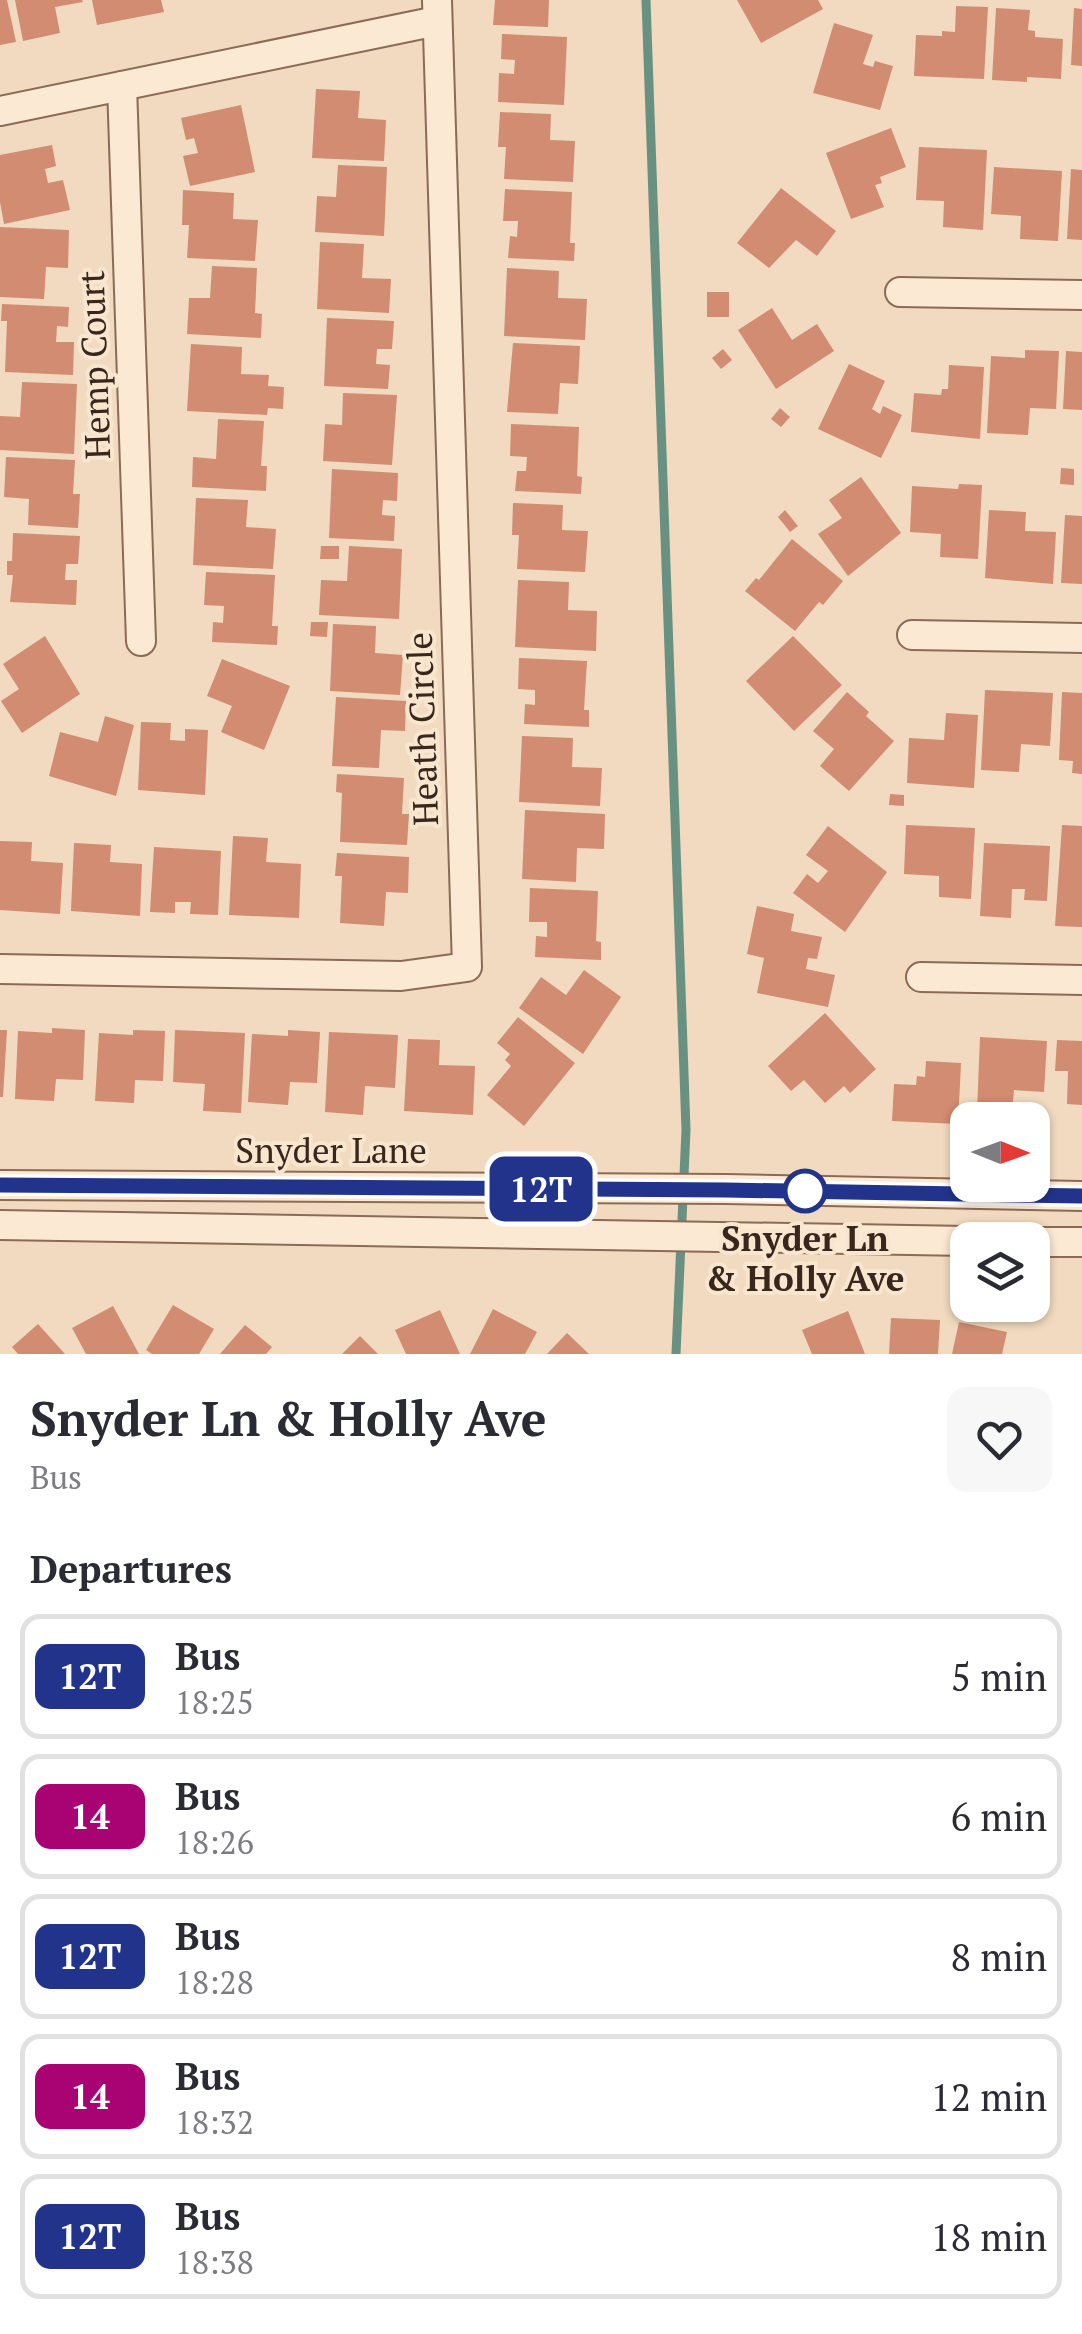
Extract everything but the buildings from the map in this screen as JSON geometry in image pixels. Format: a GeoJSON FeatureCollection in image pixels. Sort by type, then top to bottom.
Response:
{"type":"FeatureCollection","features":[{"type":"Feature","properties":{"kind":"street","name":"Heath Circle"},"geometry":{"type":"LineString","coordinates":[[0,112],[437,10],[467,968],[401,976],[0,970]]}},
{"type":"Feature","properties":{"kind":"street","name":"Hemp Court"},"geometry":{"type":"LineString","coordinates":[[122,86],[141,641]]}},
{"type":"Feature","properties":{"kind":"street"},"geometry":{"type":"LineString","coordinates":[[900,292],[1082,295]]}},
{"type":"Feature","properties":{"kind":"street"},"geometry":{"type":"LineString","coordinates":[[912,634],[1082,638]]}},
{"type":"Feature","properties":{"kind":"street"},"geometry":{"type":"LineString","coordinates":[[921,978],[1082,980]]}},
{"type":"Feature","properties":{"kind":"street","name":"Snyder Lane"},"geometry":{"type":"LineString","coordinates":[[0,1185],[1082,1196]]}},
{"type":"Feature","properties":{"kind":"street"},"geometry":{"type":"LineString","coordinates":[[0,1225],[950,1242]]}},
{"type":"Feature","properties":{"kind":"street"},"geometry":{"type":"LineString","coordinates":[[1050,1242],[1082,1242]]}},
{"type":"Feature","properties":{"kind":"waterway"},"geometry":{"type":"LineString","coordinates":[[646,0],[686,1130],[676,1354]]}},
{"type":"Feature","properties":{"kind":"bus line","name":"12T"},"geometry":{"type":"LineString","coordinates":[[0,1185],[1082,1196]]}},
{"type":"Feature","properties":{"kind":"place","name":"Snyder Ln & Holly Ave"},"geometry":{"type":"Point","coordinates":[805,1191]}}]}
